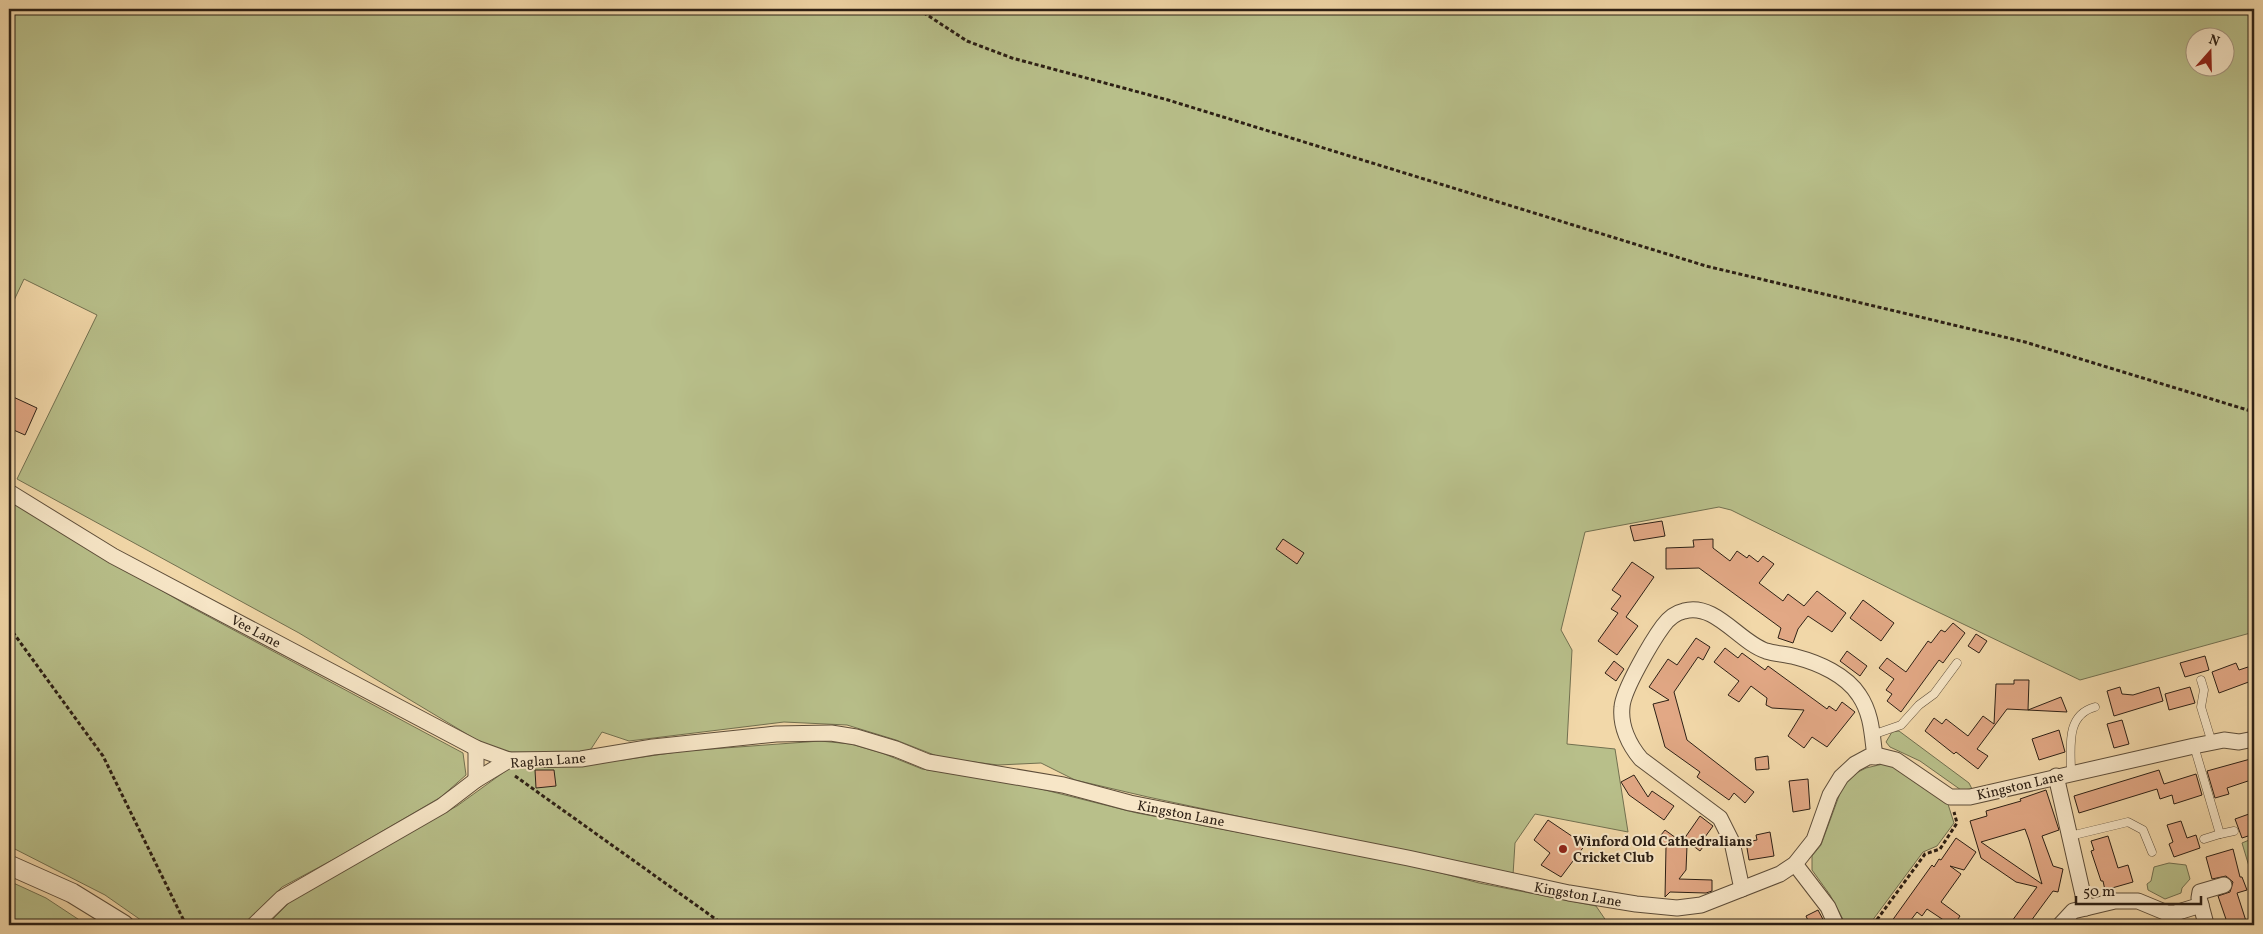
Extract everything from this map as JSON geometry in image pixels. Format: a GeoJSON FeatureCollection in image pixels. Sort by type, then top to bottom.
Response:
{"type":"FeatureCollection","features":[{"type":"Feature","properties":{"kind":"street","name":"Vee Lane"},"geometry":{"type":"LineString","coordinates":[[9,492],[113,556],[505,763]]}},
{"type":"Feature","properties":{"kind":"street"},"geometry":{"type":"LineString","coordinates":[[1742,889],[1732,842],[1720,818],[1641,758],[1631,747],[1625,732],[1622,706],[1627,690],[1663,626],[1673,615],[1697,609],[1714,616],[1765,650],[1797,657],[1843,678],[1859,694],[1869,714],[1875,757],[1880,756],[1896,760],[1950,796]]}},
{"type":"Feature","properties":{"kind":"street","name":"Kingston Lane"},"geometry":{"type":"LineString","coordinates":[[831,733],[872,742],[928,762],[1063,785],[1130,803],[1398,856],[1569,893],[1636,904],[1677,908],[1702,905],[1780,874],[1795,864],[1814,840],[1830,795],[1841,777],[1855,764],[1868,757],[1875,757]]}},
{"type":"Feature","properties":{"kind":"street","name":"Raglan Lane"},"geometry":{"type":"LineString","coordinates":[[254,925],[282,898],[442,806],[476,780],[505,763],[581,759],[729,738],[831,733]]}},
{"type":"Feature","properties":{"kind":"street","name":"Kingston Lane"},"geometry":{"type":"LineString","coordinates":[[1950,796],[1970,797],[2212,742],[2254,739]]}},
{"type":"Feature","properties":{"kind":"street"},"geometry":{"type":"LineString","coordinates":[[476,748],[476,780]]}},
{"type":"Feature","properties":{"kind":"street"},"geometry":{"type":"LineString","coordinates":[[2056,776],[2086,908]]}},
{"type":"Feature","properties":{"kind":"street"},"geometry":{"type":"LineString","coordinates":[[1795,864],[1828,907],[1836,925]]}},
{"type":"Feature","properties":{"kind":"street"},"geometry":{"type":"LineString","coordinates":[[9,865],[72,893],[124,925]]}},
{"type":"Feature","properties":{"kind":"street"},"geometry":{"type":"LineString","coordinates":[[2206,924],[2200,892],[2224,885]]}},
{"type":"Feature","properties":{"kind":"street"},"geometry":{"type":"LineString","coordinates":[[2060,925],[2073,911],[2115,901],[2138,901],[2161,918],[2201,905]]}},
{"type":"Feature","properties":{"kind":"lane"},"geometry":{"type":"LineString","coordinates":[[1872,735],[1900,725],[1919,705],[1934,694],[1957,664]]}},
{"type":"Feature","properties":{"kind":"lane"},"geometry":{"type":"LineString","coordinates":[[2201,680],[2204,690],[2201,707],[2212,742]]}},
{"type":"Feature","properties":{"kind":"lane"},"geometry":{"type":"LineString","coordinates":[[2071,773],[2071,734],[2074,723],[2077,717],[2086,710],[2095,707]]}},
{"type":"Feature","properties":{"kind":"lane"},"geometry":{"type":"LineString","coordinates":[[2194,746],[2220,834]]}},
{"type":"Feature","properties":{"kind":"lane"},"geometry":{"type":"LineString","coordinates":[[2070,836],[2128,822],[2143,830],[2152,852]]}},
{"type":"Feature","properties":{"kind":"lane"},"geometry":{"type":"LineString","coordinates":[[2204,839],[2234,831]]}},
{"type":"Feature","properties":{"kind":"path"},"geometry":{"type":"LineString","coordinates":[[918,9],[967,41],[1012,58],[1168,100],[1706,266],[2025,342],[2254,412]]}},
{"type":"Feature","properties":{"kind":"path"},"geometry":{"type":"LineString","coordinates":[[9,627],[103,756],[186,925]]}},
{"type":"Feature","properties":{"kind":"path"},"geometry":{"type":"LineString","coordinates":[[505,763],[724,925]]}},
{"type":"Feature","properties":{"kind":"path"},"geometry":{"type":"LineString","coordinates":[[1873,925],[1925,854],[1940,849],[1958,823],[1950,796]]}},
{"type":"Feature","properties":{"kind":"green space"},"geometry":{"type":"Polygon","coordinates":[[[9,9],[2254,9],[2254,632],[2080,680],[1731,510],[1719,507],[1585,532],[1561,630],[1572,650],[1567,744],[1615,749],[1628,832],[1535,814],[1515,843],[1513,875],[1075,780],[1041,763],[998,765],[942,758],[896,740],[847,725],[784,722],[629,741],[602,732],[591,749],[581,753],[505,752],[490,748],[299,633],[17,479],[97,315],[24,279],[9,311],[9,9]]]}},
{"type":"Feature","properties":{"kind":"green space"},"geometry":{"type":"Polygon","coordinates":[[[9,501],[185,604],[463,753],[466,775],[441,797],[282,887],[243,925],[148,925],[105,895],[9,846],[9,501]]]}},
{"type":"Feature","properties":{"kind":"green space"},"geometry":{"type":"Polygon","coordinates":[[[1899,731],[1969,783],[1972,789],[1961,790],[1920,761],[1890,747],[1886,742],[1892,732],[1899,731]]]}},
{"type":"Feature","properties":{"kind":"green space"},"geometry":{"type":"Polygon","coordinates":[[[820,741],[851,744],[882,753],[922,769],[1017,783],[1137,813],[1411,865],[1479,883],[1596,906],[1609,925],[267,925],[290,902],[366,856],[457,806],[511,767],[623,760],[684,751],[820,741]]]}},
{"type":"Feature","properties":{"kind":"green space"},"geometry":{"type":"Polygon","coordinates":[[[1883,764],[1892,766],[1947,801],[1954,823],[1937,846],[1923,852],[1869,925],[1846,925],[1830,895],[1812,870],[1812,856],[1821,845],[1843,785],[1852,775],[1866,768],[1883,764]]]}},
{"type":"Feature","properties":{"kind":"green space"},"geometry":{"type":"Polygon","coordinates":[[[2254,838],[2254,883],[2242,843],[2254,838]]]}},
{"type":"Feature","properties":{"kind":"green space"},"geometry":{"type":"Polygon","coordinates":[[[2169,863],[2186,865],[2190,879],[2182,888],[2181,893],[2165,899],[2148,890],[2147,884],[2151,881],[2154,867],[2169,863]]]}},
{"type":"Feature","properties":{"kind":"green space"},"geometry":{"type":"Polygon","coordinates":[[[9,881],[46,898],[87,925],[9,925],[9,881]]]}},
{"type":"Feature","properties":{"kind":"building"},"geometry":{"type":"Polygon","coordinates":[[[9,395],[37,408],[25,435],[9,428],[9,395]]]}},
{"type":"Feature","properties":{"kind":"building"},"geometry":{"type":"Polygon","coordinates":[[[1662,521],[1665,536],[1634,541],[1630,526],[1662,521]]]}},
{"type":"Feature","properties":{"kind":"building"},"geometry":{"type":"Polygon","coordinates":[[[1283,539],[1304,553],[1297,564],[1276,549],[1283,539]]]}},
{"type":"Feature","properties":{"kind":"building"},"geometry":{"type":"Polygon","coordinates":[[[1713,539],[1713,548],[1730,561],[1737,551],[1747,558],[1749,555],[1758,562],[1763,556],[1774,564],[1759,583],[1783,601],[1788,594],[1804,606],[1817,591],[1846,613],[1832,632],[1808,616],[1798,629],[1793,643],[1778,638],[1781,628],[1699,568],[1666,569],[1666,548],[1694,547],[1693,540],[1713,539]]]}},
{"type":"Feature","properties":{"kind":"building"},"geometry":{"type":"Polygon","coordinates":[[[1632,562],[1654,577],[1626,617],[1638,626],[1617,655],[1598,641],[1618,613],[1611,609],[1621,596],[1612,590],[1632,562]]]}},
{"type":"Feature","properties":{"kind":"building"},"geometry":{"type":"Polygon","coordinates":[[[1863,600],[1894,623],[1881,641],[1850,618],[1863,600]]]}},
{"type":"Feature","properties":{"kind":"building"},"geometry":{"type":"Polygon","coordinates":[[[1953,623],[1965,633],[1943,663],[1939,660],[1901,712],[1887,701],[1892,694],[1886,690],[1894,679],[1879,668],[1887,658],[1906,672],[1928,641],[1931,643],[1941,630],[1945,632],[1953,623]]]}},
{"type":"Feature","properties":{"kind":"building"},"geometry":{"type":"Polygon","coordinates":[[[1976,634],[1987,641],[1979,653],[1968,646],[1976,634]]]}},
{"type":"Feature","properties":{"kind":"building"},"geometry":{"type":"Polygon","coordinates":[[[1696,638],[1710,647],[1703,660],[1698,657],[1674,692],[1687,740],[1754,792],[1745,803],[1734,793],[1729,800],[1697,777],[1700,772],[1665,747],[1653,704],[1669,700],[1649,687],[1668,659],[1677,665],[1696,638]]]}},
{"type":"Feature","properties":{"kind":"building"},"geometry":{"type":"Polygon","coordinates":[[[1725,648],[1738,658],[1742,653],[1765,670],[1768,666],[1827,709],[1829,706],[1836,711],[1842,702],[1855,712],[1827,747],[1812,737],[1804,748],[1788,736],[1804,710],[1772,708],[1766,705],[1767,698],[1751,686],[1739,702],[1728,695],[1739,681],[1714,662],[1725,648]]]}},
{"type":"Feature","properties":{"kind":"building"},"geometry":{"type":"Polygon","coordinates":[[[1847,651],[1867,666],[1860,676],[1840,661],[1847,651]]]}},
{"type":"Feature","properties":{"kind":"building"},"geometry":{"type":"Polygon","coordinates":[[[2205,656],[2209,670],[2185,677],[2180,663],[2205,656]]]}},
{"type":"Feature","properties":{"kind":"building"},"geometry":{"type":"Polygon","coordinates":[[[1614,661],[1624,669],[1616,681],[1605,673],[1614,661]]]}},
{"type":"Feature","properties":{"kind":"building"},"geometry":{"type":"Polygon","coordinates":[[[2236,663],[2239,670],[2254,665],[2254,680],[2219,693],[2212,672],[2236,663]]]}},
{"type":"Feature","properties":{"kind":"building"},"geometry":{"type":"Polygon","coordinates":[[[2014,680],[2029,680],[2028,710],[2061,697],[2067,712],[2007,709],[1977,749],[1988,756],[1978,769],[1956,752],[1954,754],[1925,731],[1934,718],[1942,724],[1946,719],[1968,736],[1983,716],[1994,724],[1996,684],[2014,684],[2014,680]]]}},
{"type":"Feature","properties":{"kind":"building"},"geometry":{"type":"Polygon","coordinates":[[[2120,687],[2122,694],[2133,695],[2159,687],[2163,701],[2114,716],[2107,691],[2120,687]]]}},
{"type":"Feature","properties":{"kind":"building"},"geometry":{"type":"Polygon","coordinates":[[[2190,687],[2195,703],[2169,710],[2165,694],[2190,687]]]}},
{"type":"Feature","properties":{"kind":"building"},"geometry":{"type":"Polygon","coordinates":[[[2122,720],[2129,744],[2114,748],[2107,724],[2122,720]]]}},
{"type":"Feature","properties":{"kind":"building"},"geometry":{"type":"Polygon","coordinates":[[[2059,730],[2065,752],[2039,760],[2032,739],[2059,730]]]}},
{"type":"Feature","properties":{"kind":"building"},"geometry":{"type":"Polygon","coordinates":[[[1768,756],[1769,769],[1756,770],[1755,758],[1768,756]]]}},
{"type":"Feature","properties":{"kind":"building"},"geometry":{"type":"Polygon","coordinates":[[[2254,758],[2254,779],[2227,788],[2229,794],[2215,798],[2207,771],[2254,758]]]}},
{"type":"Feature","properties":{"kind":"building"},"geometry":{"type":"Polygon","coordinates":[[[535,770],[554,770],[556,786],[536,788],[535,770]]]}},
{"type":"Feature","properties":{"kind":"building"},"geometry":{"type":"Polygon","coordinates":[[[2159,770],[2164,784],[2196,774],[2202,795],[2174,804],[2172,795],[2160,799],[2157,789],[2079,813],[2074,796],[2159,770]]]}},
{"type":"Feature","properties":{"kind":"building"},"geometry":{"type":"Polygon","coordinates":[[[1634,775],[1648,797],[1652,791],[1674,806],[1664,820],[1629,795],[1621,782],[1634,775]]]}},
{"type":"Feature","properties":{"kind":"building"},"geometry":{"type":"Polygon","coordinates":[[[1808,779],[1810,809],[1793,812],[1789,781],[1808,779]]]}},
{"type":"Feature","properties":{"kind":"building"},"geometry":{"type":"Polygon","coordinates":[[[2046,790],[2059,830],[2042,836],[2053,866],[2063,869],[2058,892],[2053,891],[2028,925],[2009,925],[2037,887],[2016,882],[1981,858],[1970,821],[1987,816],[1986,811],[2021,801],[2020,799],[2046,790]],[[2025,829],[1981,842],[2042,884],[2025,829]]]}},
{"type":"Feature","properties":{"kind":"building"},"geometry":{"type":"Polygon","coordinates":[[[2249,814],[2254,834],[2242,838],[2235,819],[2249,814]]]}},
{"type":"Feature","properties":{"kind":"building"},"geometry":{"type":"Polygon","coordinates":[[[1700,816],[1713,826],[1705,837],[1708,840],[1700,851],[1684,839],[1700,816]]]}},
{"type":"Feature","properties":{"kind":"building","name":"Winford Old Cathedralians Cricket Club"},"geometry":{"type":"Polygon","coordinates":[[[1548,820],[1585,845],[1561,877],[1541,865],[1550,853],[1534,840],[1548,820]]]}},
{"type":"Feature","properties":{"kind":"building"},"geometry":{"type":"Polygon","coordinates":[[[2181,821],[2187,838],[2196,835],[2200,848],[2174,857],[2169,844],[2173,842],[2167,825],[2181,821]]]}},
{"type":"Feature","properties":{"kind":"building"},"geometry":{"type":"Polygon","coordinates":[[[1665,830],[1687,846],[1686,870],[1679,879],[1712,880],[1712,891],[1706,893],[1670,892],[1665,897],[1666,847],[1657,840],[1665,830]]]}},
{"type":"Feature","properties":{"kind":"building"},"geometry":{"type":"Polygon","coordinates":[[[1770,832],[1774,856],[1749,860],[1746,842],[1757,840],[1756,835],[1770,832]]]}},
{"type":"Feature","properties":{"kind":"building"},"geometry":{"type":"Polygon","coordinates":[[[2108,836],[2118,868],[2128,865],[2133,882],[2105,890],[2091,851],[2094,850],[2091,841],[2108,836]]]}},
{"type":"Feature","properties":{"kind":"building"},"geometry":{"type":"Polygon","coordinates":[[[1956,838],[1976,852],[1964,870],[1950,866],[1961,874],[1941,902],[1960,916],[1954,925],[1951,925],[1927,909],[1922,916],[1917,912],[1907,925],[1889,925],[1932,865],[1934,867],[1939,859],[1941,860],[1956,838]]]}},
{"type":"Feature","properties":{"kind":"building"},"geometry":{"type":"Polygon","coordinates":[[[2233,849],[2240,877],[2242,877],[2247,890],[2237,893],[2246,921],[2228,925],[2218,896],[2230,892],[2233,882],[2226,876],[2212,879],[2206,857],[2233,849]]]}},
{"type":"Feature","properties":{"kind":"building"},"geometry":{"type":"Polygon","coordinates":[[[1818,910],[1826,925],[1810,925],[1806,916],[1818,910]]]}},
{"type":"Feature","properties":{"kind":"place","name":"Winford Old Cathedralians Cricket Club"},"geometry":{"type":"Point","coordinates":[1563,849]}}]}
